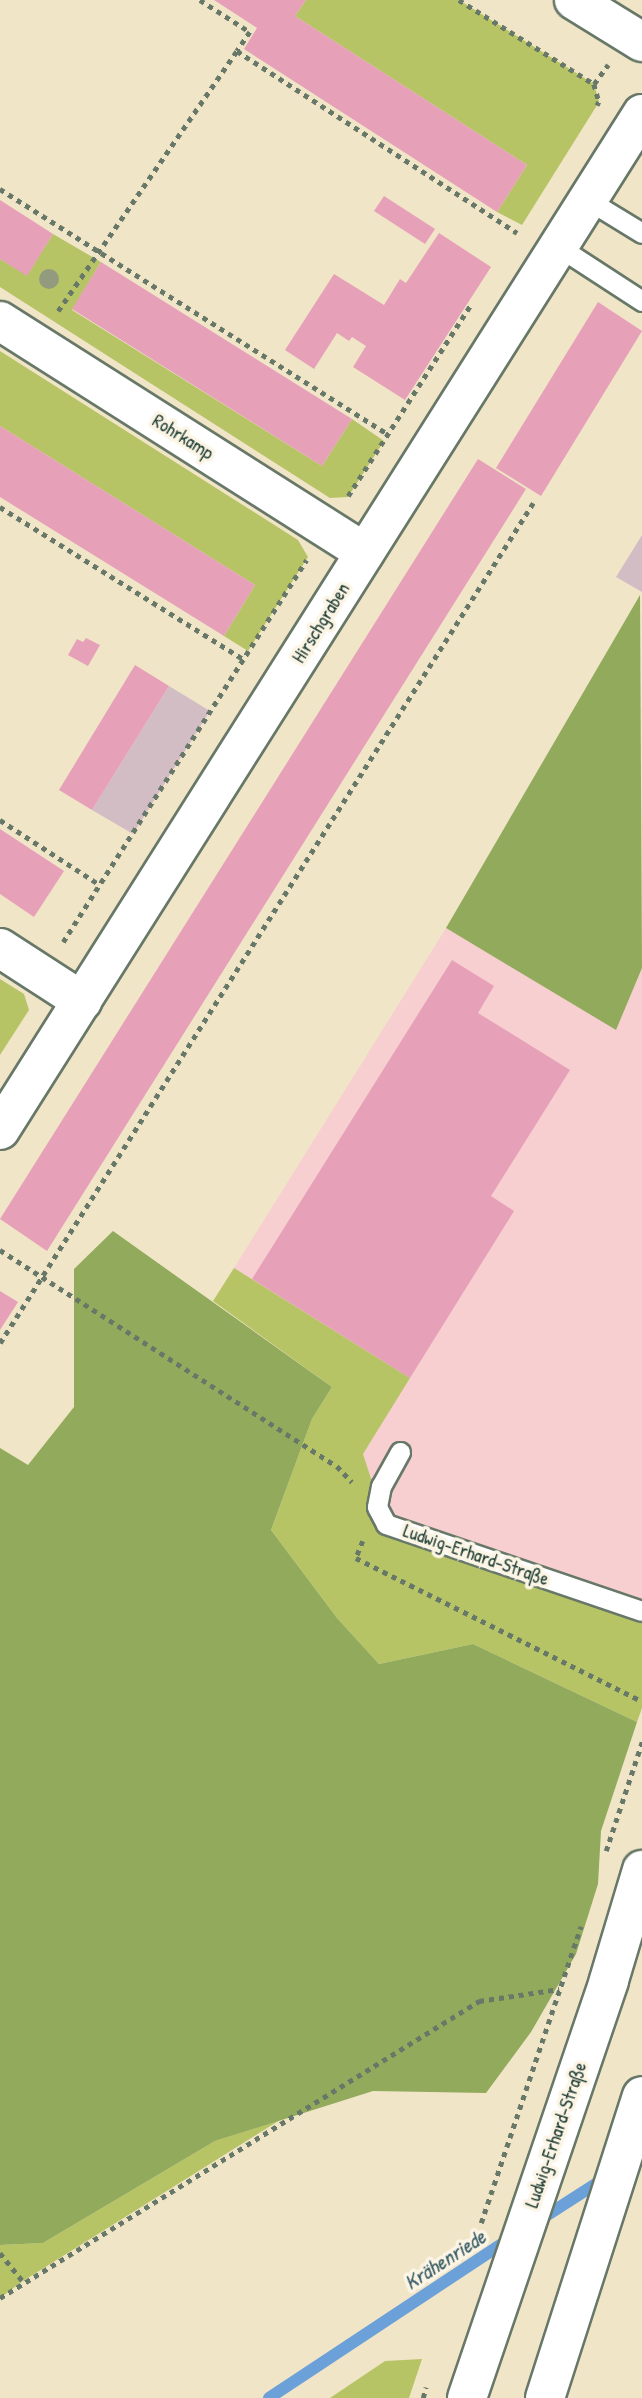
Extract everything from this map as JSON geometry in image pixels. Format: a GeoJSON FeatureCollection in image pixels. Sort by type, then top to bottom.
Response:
{"type":"FeatureCollection","features":[{"type":"Feature","properties":{"kind":"street"},"geometry":{"type":"LineString","coordinates":[[574,0],[642,42]]}},
{"type":"Feature","properties":{"kind":"street","name":"Hirschgraben"},"geometry":{"type":"LineString","coordinates":[[0,1130],[642,114]]}},
{"type":"Feature","properties":{"kind":"street","name":"Rohrkamp"},"geometry":{"type":"LineString","coordinates":[[0,321],[365,553]]}},
{"type":"Feature","properties":{"kind":"street"},"geometry":{"type":"LineString","coordinates":[[0,948],[82,1001]]}},
{"type":"Feature","properties":{"kind":"street","name":"Ludwig-Erhard-Straße"},"geometry":{"type":"LineString","coordinates":[[467,2398],[642,1870]]}},
{"type":"Feature","properties":{"kind":"street"},"geometry":{"type":"LineString","coordinates":[[545,2398],[642,2096]]}},
{"type":"Feature","properties":{"kind":"lane"},"geometry":{"type":"LineString","coordinates":[[589,201],[642,233]]}},
{"type":"Feature","properties":{"kind":"lane"},"geometry":{"type":"LineString","coordinates":[[559,247],[642,300]]}},
{"type":"Feature","properties":{"kind":"lane"},"geometry":{"type":"LineString","coordinates":[[377,1507],[381,1486],[400,1452]]}},
{"type":"Feature","properties":{"kind":"lane","name":"Ludwig-Erhard-Straße"},"geometry":{"type":"LineString","coordinates":[[377,1507],[386,1524],[642,1611]]}},
{"type":"Feature","properties":{"kind":"path"},"geometry":{"type":"LineString","coordinates":[[52,321],[98,251],[252,33],[200,0]]}},
{"type":"Feature","properties":{"kind":"path"},"geometry":{"type":"LineString","coordinates":[[458,0],[594,84],[599,102],[592,114]]}},
{"type":"Feature","properties":{"kind":"path"},"geometry":{"type":"LineString","coordinates":[[237,51],[517,233]]}},
{"type":"Feature","properties":{"kind":"path"},"geometry":{"type":"LineString","coordinates":[[0,189],[388,434]]}},
{"type":"Feature","properties":{"kind":"path"},"geometry":{"type":"LineString","coordinates":[[510,244],[522,225]]}},
{"type":"Feature","properties":{"kind":"path"},"geometry":{"type":"LineString","coordinates":[[339,498],[348,497],[474,300]]}},
{"type":"Feature","properties":{"kind":"path"},"geometry":{"type":"LineString","coordinates":[[0,1343],[533,503]]}},
{"type":"Feature","properties":{"kind":"path"},"geometry":{"type":"LineString","coordinates":[[0,507],[243,659]]}},
{"type":"Feature","properties":{"kind":"path"},"geometry":{"type":"LineString","coordinates":[[53,943],[63,942],[100,885],[308,557],[303,549]]}},
{"type":"Feature","properties":{"kind":"path"},"geometry":{"type":"LineString","coordinates":[[0,820],[100,885]]}},
{"type":"Feature","properties":{"kind":"path"},"geometry":{"type":"LineString","coordinates":[[0,1250],[337,1466],[377,1507],[356,1558],[642,1701]]}},
{"type":"Feature","properties":{"kind":"path"},"geometry":{"type":"LineString","coordinates":[[603,1859],[642,1742]]}},
{"type":"Feature","properties":{"kind":"path"},"geometry":{"type":"LineString","coordinates":[[480,2226],[581,1924]]}},
{"type":"Feature","properties":{"kind":"path"},"geometry":{"type":"LineString","coordinates":[[0,2298],[23,2281],[479,2001],[559,1989]]}},
{"type":"Feature","properties":{"kind":"path"},"geometry":{"type":"LineString","coordinates":[[0,2253],[23,2281]]}},
{"type":"Feature","properties":{"kind":"path"},"geometry":{"type":"LineString","coordinates":[[423,2398],[427,2384]]}},
{"type":"Feature","properties":{"kind":"shaded area"},"geometry":{"type":"Polygon","coordinates":[[[642,535],[642,592],[616,577],[642,535]]]}},
{"type":"Feature","properties":{"kind":"shaded area"},"geometry":{"type":"Polygon","coordinates":[[[169,686],[210,711],[133,834],[92,810],[169,686]]]}},
{"type":"Feature","properties":{"kind":"shaded area"},"geometry":{"type":"Polygon","coordinates":[[[446,928],[616,1030],[642,968],[642,1611],[386,1524],[363,1454],[409,1378],[234,1268],[446,928]]]}},
{"type":"Feature","properties":{"kind":"green space"},"geometry":{"type":"Polygon","coordinates":[[[306,0],[459,0],[594,84],[599,102],[522,225],[497,212],[527,165],[295,16],[306,0]]]}},
{"type":"Feature","properties":{"kind":"green space"},"geometry":{"type":"Polygon","coordinates":[[[53,234],[101,262],[72,310],[322,466],[352,419],[384,441],[348,497],[330,498],[0,287],[0,259],[27,275],[53,234]]]}},
{"type":"Feature","properties":{"kind":"green space"},"geometry":{"type":"Polygon","coordinates":[[[0,351],[298,540],[308,557],[248,651],[224,636],[255,585],[0,426],[0,351]]]}},
{"type":"Feature","properties":{"kind":"green space"},"geometry":{"type":"Polygon","coordinates":[[[640,595],[642,968],[616,1030],[446,928],[640,595]]]}},
{"type":"Feature","properties":{"kind":"green space"},"geometry":{"type":"Polygon","coordinates":[[[0,979],[24,994],[29,1010],[0,1055],[0,979]]]}},
{"type":"Feature","properties":{"kind":"green space"},"geometry":{"type":"Polygon","coordinates":[[[113,1231],[332,1387],[312,1419],[271,1530],[337,1618],[379,1664],[473,1644],[637,1722],[601,1831],[598,1884],[576,1954],[531,2032],[486,2093],[373,2091],[215,2141],[43,2243],[0,2245],[0,1448],[28,1465],[74,1407],[74,1269],[113,1231]]]}},
{"type":"Feature","properties":{"kind":"green space"},"geometry":{"type":"Polygon","coordinates":[[[234,1268],[410,1378],[363,1454],[386,1524],[642,1611],[642,1708],[637,1722],[473,1644],[379,1664],[337,1618],[271,1530],[312,1419],[332,1387],[213,1301],[234,1268]]]}},
{"type":"Feature","properties":{"kind":"green space"},"geometry":{"type":"Polygon","coordinates":[[[280,2120],[0,2298],[0,2245],[43,2243],[215,2141],[280,2120]]]}},
{"type":"Feature","properties":{"kind":"green space"},"geometry":{"type":"Polygon","coordinates":[[[422,2359],[409,2398],[330,2398],[385,2361],[422,2359]]]}},
{"type":"Feature","properties":{"kind":"building"},"geometry":{"type":"Polygon","coordinates":[[[214,0],[306,0],[295,16],[527,165],[497,212],[244,49],[257,28],[214,0]]]}},
{"type":"Feature","properties":{"kind":"building"},"geometry":{"type":"Polygon","coordinates":[[[384,196],[435,229],[425,244],[374,211],[384,196]]]}},
{"type":"Feature","properties":{"kind":"building"},"geometry":{"type":"Polygon","coordinates":[[[0,200],[53,234],[27,276],[0,259],[0,200]]]}},
{"type":"Feature","properties":{"kind":"building"},"geometry":{"type":"Polygon","coordinates":[[[439,233],[491,267],[405,400],[353,367],[366,346],[352,337],[349,341],[337,333],[314,369],[285,350],[334,274],[384,305],[400,279],[406,283],[439,233]]]}},
{"type":"Feature","properties":{"kind":"building"},"geometry":{"type":"Polygon","coordinates":[[[101,262],[352,419],[322,466],[72,309],[101,262]]]}},
{"type":"Feature","properties":{"kind":"building"},"geometry":{"type":"Polygon","coordinates":[[[598,302],[642,331],[541,496],[496,468],[598,302]]]}},
{"type":"Feature","properties":{"kind":"building"},"geometry":{"type":"Polygon","coordinates":[[[0,426],[255,585],[224,636],[0,497],[0,426]]]}},
{"type":"Feature","properties":{"kind":"building"},"geometry":{"type":"Polygon","coordinates":[[[478,459],[526,489],[47,1251],[0,1219],[478,459]]]}},
{"type":"Feature","properties":{"kind":"building"},"geometry":{"type":"Polygon","coordinates":[[[86,638],[100,645],[88,666],[68,655],[77,639],[83,642],[86,638]]]}},
{"type":"Feature","properties":{"kind":"building"},"geometry":{"type":"Polygon","coordinates":[[[135,665],[169,686],[92,810],[59,790],[135,665]]]}},
{"type":"Feature","properties":{"kind":"building"},"geometry":{"type":"Polygon","coordinates":[[[0,829],[64,871],[34,917],[0,894],[0,829]]]}},
{"type":"Feature","properties":{"kind":"building"},"geometry":{"type":"Polygon","coordinates":[[[452,960],[494,986],[478,1013],[570,1070],[491,1196],[514,1211],[410,1378],[252,1279],[452,960]]]}},
{"type":"Feature","properties":{"kind":"building"},"geometry":{"type":"Polygon","coordinates":[[[0,1291],[18,1302],[0,1330],[0,1291]]]}},
{"type":"Feature","properties":{"kind":"waterway","name":"Krähenriede"},"geometry":{"type":"LineString","coordinates":[[538,2221],[605,2178]]}},
{"type":"Feature","properties":{"kind":"waterway","name":"Krähenriede"},"geometry":{"type":"LineString","coordinates":[[269,2398],[511,2238]]}}]}
